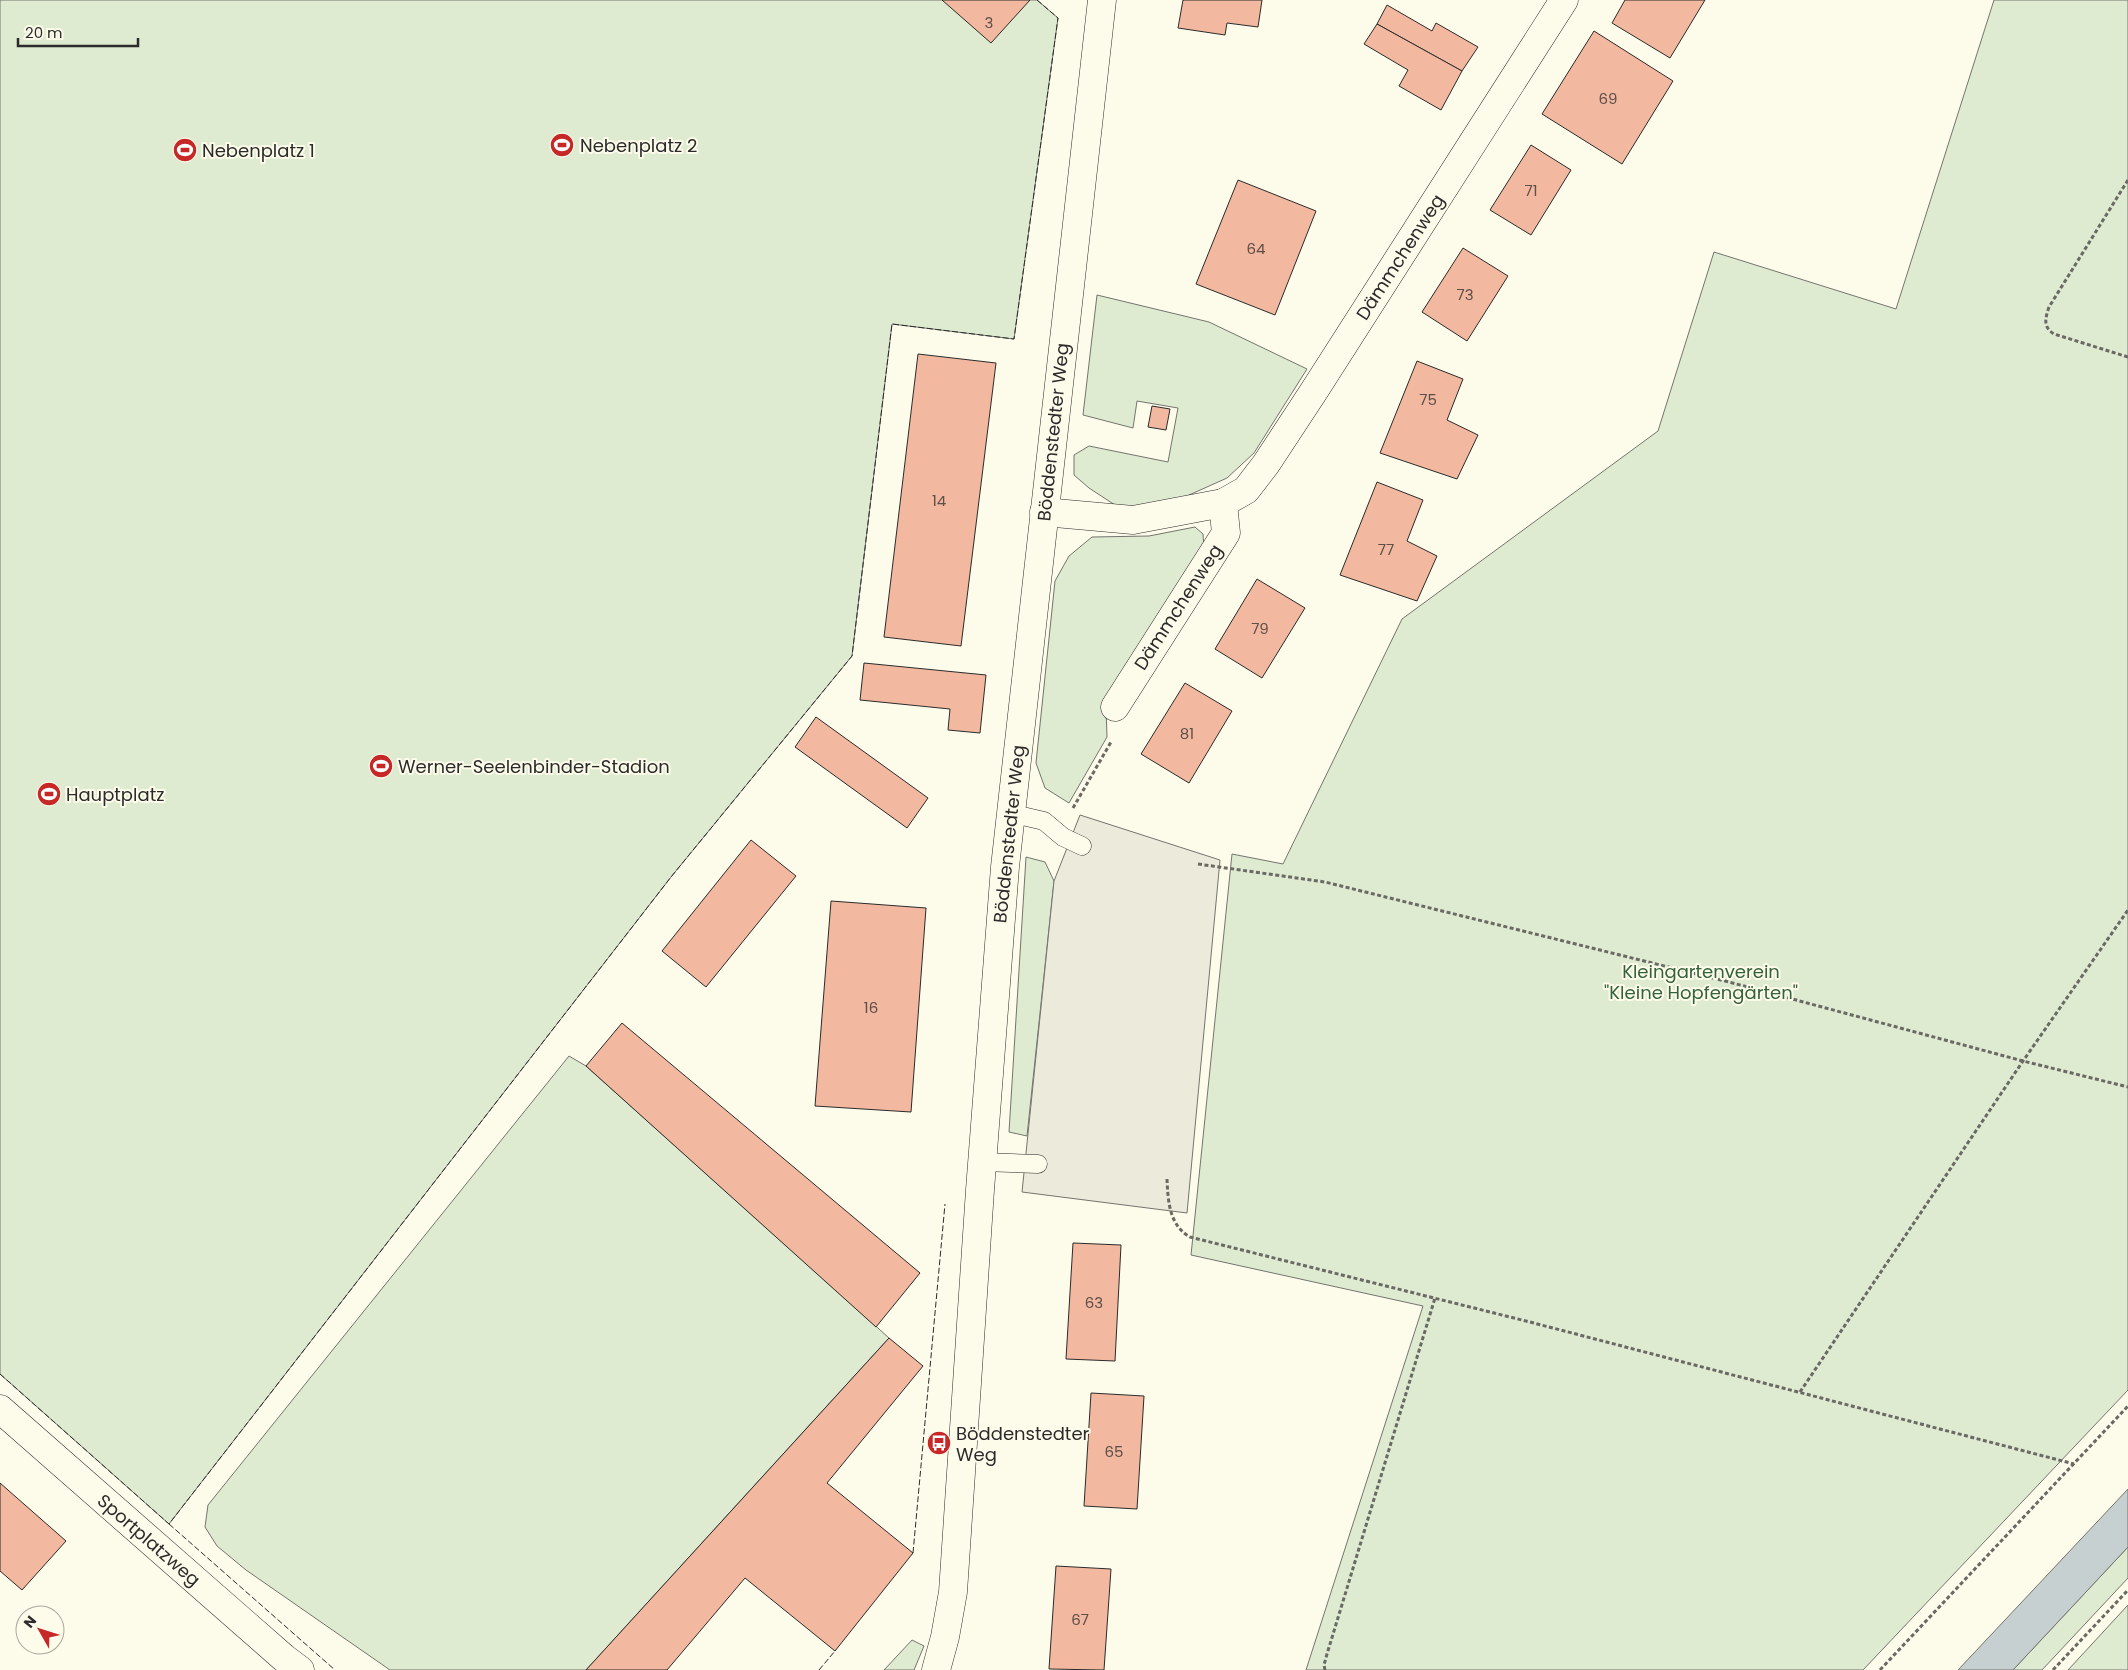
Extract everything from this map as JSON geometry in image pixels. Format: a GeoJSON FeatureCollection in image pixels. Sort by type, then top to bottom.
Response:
{"type":"FeatureCollection","features":[{"type":"Feature","properties":{"kind":"street","name":"Böddenstedter Weg"},"geometry":{"type":"LineString","coordinates":[[936,1670],[945,1638],[953,1592],[982,1162],[1010,813],[1102,0]]}},
{"type":"Feature","properties":{"kind":"street","name":"Dämmchenweg"},"geometry":{"type":"LineString","coordinates":[[1044,512],[1133,520],[1223,504],[1246,490],[1266,464],[1564,0]]}},
{"type":"Feature","properties":{"kind":"street","name":"Dämmchenweg"},"geometry":{"type":"LineString","coordinates":[[1115,707],[1226,533],[1223,504]]}},
{"type":"Feature","properties":{"kind":"street","name":"Sportplatzweg"},"geometry":{"type":"LineString","coordinates":[[0,1409],[300,1670]]}},
{"type":"Feature","properties":{"kind":"lane"},"geometry":{"type":"LineString","coordinates":[[1010,813],[1044,821],[1063,837],[1082,846]]}},
{"type":"Feature","properties":{"kind":"lane"},"geometry":{"type":"LineString","coordinates":[[982,1162],[1038,1164]]}},
{"type":"Feature","properties":{"kind":"path"},"geometry":{"type":"LineString","coordinates":[[2128,180],[2049,307],[2045,322],[2047,328],[2054,334],[2128,357]]}},
{"type":"Feature","properties":{"kind":"path"},"geometry":{"type":"LineString","coordinates":[[1063,837],[1075,804],[1116,733],[1115,707]]}},
{"type":"Feature","properties":{"kind":"path"},"geometry":{"type":"LineString","coordinates":[[1198,864],[1325,882],[1729,982],[2023,1061],[2128,1087]]}},
{"type":"Feature","properties":{"kind":"path"},"geometry":{"type":"LineString","coordinates":[[1800,1392],[2023,1061],[2128,910]]}},
{"type":"Feature","properties":{"kind":"path"},"geometry":{"type":"LineString","coordinates":[[1167,1179],[1172,1219],[1179,1229],[1190,1237],[1435,1298],[2074,1464]]}},
{"type":"Feature","properties":{"kind":"path"},"geometry":{"type":"LineString","coordinates":[[1325,1670],[1324,1665],[1327,1654],[1435,1298]]}},
{"type":"Feature","properties":{"kind":"path"},"geometry":{"type":"LineString","coordinates":[[1880,1670],[2128,1406]]}},
{"type":"Feature","properties":{"kind":"path"},"geometry":{"type":"LineString","coordinates":[[2053,1670],[2128,1590]]}},
{"type":"Feature","properties":{"kind":"green space","name":"Werner-Seelenbinder-Stadion"},"geometry":{"type":"Polygon","coordinates":[[[0,0],[1037,0],[1058,18],[1014,339],[892,324],[852,656],[671,877],[169,1524],[0,1374],[0,0]]]}},
{"type":"Feature","properties":{"kind":"green space","name":"Kleingartenverein \"Kleine Hopfengärten\""},"geometry":{"type":"Polygon","coordinates":[[[1994,0],[2128,0],[2128,1390],[1863,1670],[1306,1670],[1423,1306],[1191,1255],[1232,854],[1283,864],[1402,619],[1658,431],[1714,252],[1896,309],[1994,0]]]}},
{"type":"Feature","properties":{"kind":"green space"},"geometry":{"type":"Polygon","coordinates":[[[1097,295],[1209,322],[1307,369],[1254,453],[1227,478],[1169,504],[1118,507],[1089,488],[1074,475],[1074,455],[1089,446],[1168,462],[1178,408],[1137,401],[1133,428],[1083,415],[1097,295]]]}},
{"type":"Feature","properties":{"kind":"green space"},"geometry":{"type":"Polygon","coordinates":[[[1195,527],[1203,534],[1204,550],[1106,707],[1107,737],[1069,803],[1045,788],[1036,763],[1055,581],[1069,556],[1092,537],[1149,536],[1195,527]]]}},
{"type":"Feature","properties":{"kind":"green space"},"geometry":{"type":"Polygon","coordinates":[[[1026,857],[1045,862],[1054,881],[1027,1136],[1009,1132],[1026,857]]]}},
{"type":"Feature","properties":{"kind":"green space"},"geometry":{"type":"Polygon","coordinates":[[[569,1056],[586,1066],[889,1338],[586,1670],[390,1670],[246,1570],[217,1546],[205,1527],[208,1505],[569,1056]]]}},
{"type":"Feature","properties":{"kind":"green space"},"geometry":{"type":"Polygon","coordinates":[[[2128,1547],[2128,1578],[2042,1670],[2013,1670],[2128,1547]]]}},
{"type":"Feature","properties":{"kind":"green space"},"geometry":{"type":"Polygon","coordinates":[[[2128,1605],[2128,1670],[2068,1670],[2128,1605]]]}},
{"type":"Feature","properties":{"kind":"green space"},"geometry":{"type":"Polygon","coordinates":[[[912,1640],[924,1646],[914,1670],[884,1670],[912,1640]]]}},
{"type":"Feature","properties":{"kind":"shaded area"},"geometry":{"type":"Polygon","coordinates":[[[1080,815],[1220,860],[1187,1213],[1022,1192],[1054,881],[1080,815]]]}},
{"type":"Feature","properties":{"kind":"shaded area"},"geometry":{"type":"Polygon","coordinates":[[[2128,1489],[2128,1547],[2013,1670],[1958,1670],[2128,1489]]]}},
{"type":"Feature","properties":{"kind":"building"},"geometry":{"type":"Polygon","coordinates":[[[942,0],[1030,0],[991,43],[942,0]]]}},
{"type":"Feature","properties":{"kind":"building"},"geometry":{"type":"Polygon","coordinates":[[[1183,0],[1262,0],[1258,27],[1227,23],[1225,35],[1178,28],[1183,0]]]}},
{"type":"Feature","properties":{"kind":"building"},"geometry":{"type":"Polygon","coordinates":[[[1625,0],[1705,0],[1670,58],[1612,23],[1625,0]]]}},
{"type":"Feature","properties":{"kind":"building"},"geometry":{"type":"Polygon","coordinates":[[[1387,5],[1432,31],[1436,23],[1478,47],[1462,71],[1377,24],[1387,5]]]}},
{"type":"Feature","properties":{"kind":"building"},"geometry":{"type":"Polygon","coordinates":[[[1377,24],[1462,71],[1441,110],[1399,86],[1408,70],[1364,44],[1377,24]]]}},
{"type":"Feature","properties":{"kind":"building"},"geometry":{"type":"Polygon","coordinates":[[[1594,31],[1673,81],[1622,164],[1542,114],[1594,31]]]}},
{"type":"Feature","properties":{"kind":"building"},"geometry":{"type":"Polygon","coordinates":[[[1531,145],[1571,170],[1531,235],[1490,210],[1531,145]]]}},
{"type":"Feature","properties":{"kind":"building"},"geometry":{"type":"Polygon","coordinates":[[[1238,180],[1316,211],[1275,315],[1196,284],[1238,180]]]}},
{"type":"Feature","properties":{"kind":"building"},"geometry":{"type":"Polygon","coordinates":[[[1463,248],[1508,276],[1467,341],[1422,312],[1463,248]]]}},
{"type":"Feature","properties":{"kind":"building"},"geometry":{"type":"Polygon","coordinates":[[[918,354],[996,363],[961,646],[884,637],[918,354]]]}},
{"type":"Feature","properties":{"kind":"building"},"geometry":{"type":"Polygon","coordinates":[[[1417,361],[1463,379],[1447,420],[1478,435],[1457,479],[1380,453],[1417,361]]]}},
{"type":"Feature","properties":{"kind":"building"},"geometry":{"type":"Polygon","coordinates":[[[1152,406],[1170,409],[1166,430],[1148,427],[1152,406]]]}},
{"type":"Feature","properties":{"kind":"building"},"geometry":{"type":"Polygon","coordinates":[[[1377,482],[1423,500],[1407,541],[1437,556],[1417,601],[1340,575],[1377,482]]]}},
{"type":"Feature","properties":{"kind":"building"},"geometry":{"type":"Polygon","coordinates":[[[1257,579],[1305,608],[1262,678],[1215,649],[1257,579]]]}},
{"type":"Feature","properties":{"kind":"building"},"geometry":{"type":"Polygon","coordinates":[[[864,663],[986,675],[980,733],[948,730],[950,709],[860,700],[864,663]]]}},
{"type":"Feature","properties":{"kind":"building"},"geometry":{"type":"Polygon","coordinates":[[[1185,683],[1232,711],[1189,783],[1141,754],[1185,683]]]}},
{"type":"Feature","properties":{"kind":"building"},"geometry":{"type":"Polygon","coordinates":[[[816,717],[928,798],[907,828],[795,747],[816,717]]]}},
{"type":"Feature","properties":{"kind":"building"},"geometry":{"type":"Polygon","coordinates":[[[751,840],[796,876],[706,987],[662,951],[751,840]]]}},
{"type":"Feature","properties":{"kind":"building"},"geometry":{"type":"Polygon","coordinates":[[[831,901],[926,908],[911,1112],[815,1106],[831,901]]]}},
{"type":"Feature","properties":{"kind":"building"},"geometry":{"type":"Polygon","coordinates":[[[622,1023],[920,1273],[876,1327],[586,1066],[622,1023]]]}},
{"type":"Feature","properties":{"kind":"building"},"geometry":{"type":"Polygon","coordinates":[[[1073,1243],[1121,1245],[1115,1361],[1066,1359],[1073,1243]]]}},
{"type":"Feature","properties":{"kind":"building"},"geometry":{"type":"Polygon","coordinates":[[[889,1338],[923,1366],[827,1483],[913,1553],[835,1651],[745,1578],[667,1670],[586,1670],[889,1338]]]}},
{"type":"Feature","properties":{"kind":"building"},"geometry":{"type":"Polygon","coordinates":[[[1091,1393],[1144,1396],[1137,1509],[1084,1506],[1091,1393]]]}},
{"type":"Feature","properties":{"kind":"building"},"geometry":{"type":"Polygon","coordinates":[[[0,1483],[66,1541],[22,1590],[0,1571],[0,1483]]]}},
{"type":"Feature","properties":{"kind":"building"},"geometry":{"type":"Polygon","coordinates":[[[1056,1566],[1111,1569],[1104,1670],[1049,1669],[1056,1566]]]}},
{"type":"Feature","properties":{"kind":"fence"},"geometry":{"type":"LineString","coordinates":[[0,1374],[169,1524],[671,877],[852,656],[892,324],[1014,339],[1058,18],[1037,0]]}},
{"type":"Feature","properties":{"kind":"fence"},"geometry":{"type":"LineString","coordinates":[[913,1553],[945,1204]]}},
{"type":"Feature","properties":{"kind":"fence"},"geometry":{"type":"LineString","coordinates":[[169,1524],[335,1670]]}},
{"type":"Feature","properties":{"kind":"fence"},"geometry":{"type":"LineString","coordinates":[[819,1670],[835,1651]]}},
{"type":"Feature","properties":{"kind":"place","name":"Nebenplatz 2"},"geometry":{"type":"Point","coordinates":[562,145]}},
{"type":"Feature","properties":{"kind":"place","name":"Nebenplatz 1"},"geometry":{"type":"Point","coordinates":[185,150]}},
{"type":"Feature","properties":{"kind":"place","name":"Werner-Seelenbinder-Stadion"},"geometry":{"type":"Point","coordinates":[381,766]}},
{"type":"Feature","properties":{"kind":"place","name":"Hauptplatz"},"geometry":{"type":"Point","coordinates":[49,794]}},
{"type":"Feature","properties":{"kind":"place","name":"Böddenstedter Weg"},"geometry":{"type":"Point","coordinates":[939,1443]}}]}
